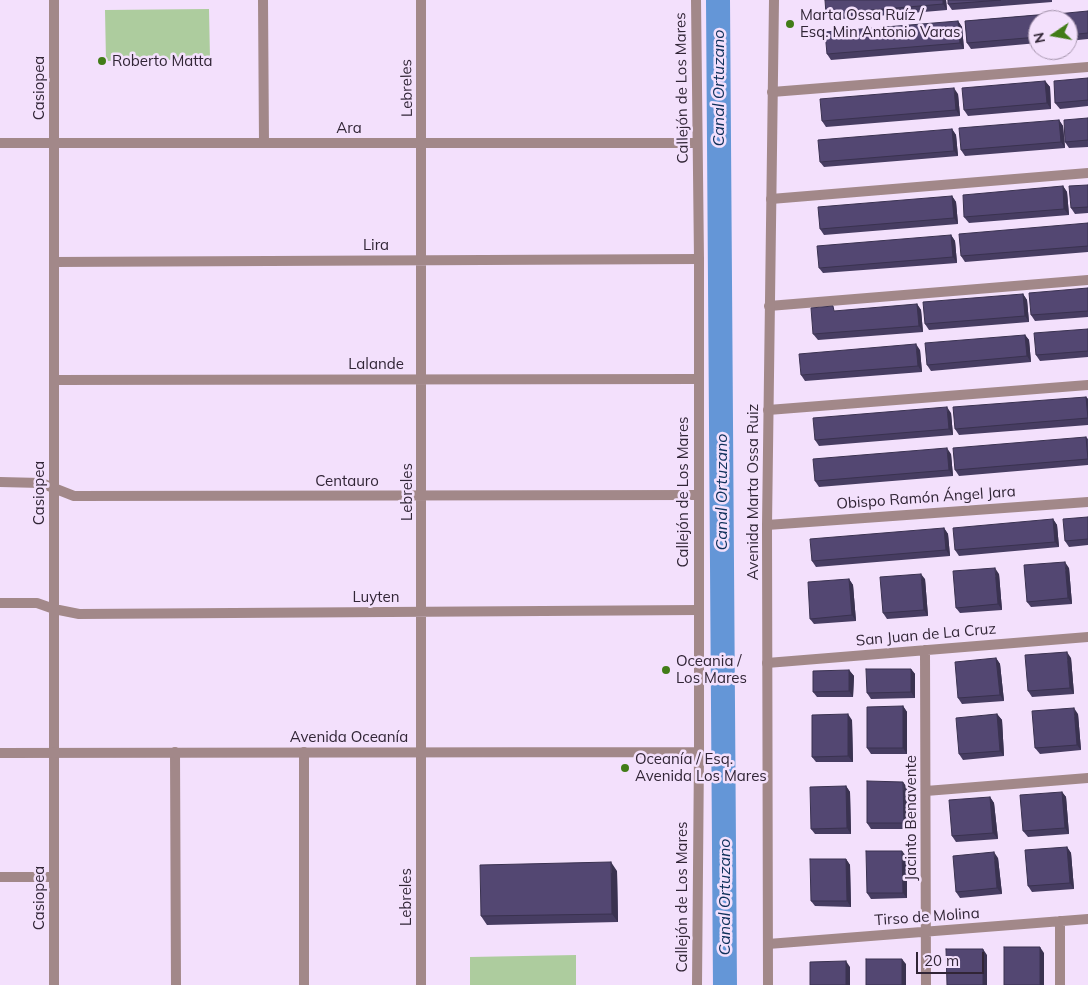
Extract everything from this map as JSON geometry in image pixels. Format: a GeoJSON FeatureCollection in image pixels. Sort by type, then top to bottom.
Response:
{"type":"FeatureCollection","features":[{"type":"Feature","properties":{"kind":"street","name":"Casiopea"},"geometry":{"type":"LineString","coordinates":[[54,0],[54,985]]}},
{"type":"Feature","properties":{"kind":"street"},"geometry":{"type":"LineString","coordinates":[[263,0],[264,143]]}},
{"type":"Feature","properties":{"kind":"street","name":"Lebreles"},"geometry":{"type":"LineString","coordinates":[[421,0],[421,985]]}},
{"type":"Feature","properties":{"kind":"street","name":"Callejón de Los Mares"},"geometry":{"type":"LineString","coordinates":[[696,0],[699,752],[697,985]]}},
{"type":"Feature","properties":{"kind":"street","name":"Avenida Marta Ossa Ruiz"},"geometry":{"type":"LineString","coordinates":[[768,985],[767,525],[774,0]]}},
{"type":"Feature","properties":{"kind":"street"},"geometry":{"type":"LineString","coordinates":[[772,92],[1088,67]]}},
{"type":"Feature","properties":{"kind":"street","name":"Ara"},"geometry":{"type":"LineString","coordinates":[[0,143],[697,143]]}},
{"type":"Feature","properties":{"kind":"street"},"geometry":{"type":"LineString","coordinates":[[771,199],[1088,173]]}},
{"type":"Feature","properties":{"kind":"street","name":"Lira"},"geometry":{"type":"LineString","coordinates":[[54,262],[698,259]]}},
{"type":"Feature","properties":{"kind":"street"},"geometry":{"type":"LineString","coordinates":[[769,306],[1088,280]]}},
{"type":"Feature","properties":{"kind":"street","name":"Lalande"},"geometry":{"type":"LineString","coordinates":[[54,380],[698,379]]}},
{"type":"Feature","properties":{"kind":"street"},"geometry":{"type":"LineString","coordinates":[[768,410],[1088,385]]}},
{"type":"Feature","properties":{"kind":"street","name":"Centauro"},"geometry":{"type":"LineString","coordinates":[[0,482],[41,483],[74,496],[698,495]]}},
{"type":"Feature","properties":{"kind":"street","name":"Obispo Ramón Ángel Jara"},"geometry":{"type":"LineString","coordinates":[[767,525],[1088,502]]}},
{"type":"Feature","properties":{"kind":"street","name":"Luyten"},"geometry":{"type":"LineString","coordinates":[[0,603],[37,603],[79,614],[698,610]]}},
{"type":"Feature","properties":{"kind":"street","name":"San Juan de La Cruz"},"geometry":{"type":"LineString","coordinates":[[767,663],[1088,637]]}},
{"type":"Feature","properties":{"kind":"street","name":"Jacinto Benavente"},"geometry":{"type":"LineString","coordinates":[[925,650],[926,985]]}},
{"type":"Feature","properties":{"kind":"street","name":"Avenida Oceanía"},"geometry":{"type":"LineString","coordinates":[[0,752],[699,752]]}},
{"type":"Feature","properties":{"kind":"street"},"geometry":{"type":"LineString","coordinates":[[175,752],[176,985]]}},
{"type":"Feature","properties":{"kind":"street"},"geometry":{"type":"LineString","coordinates":[[304,752],[304,985]]}},
{"type":"Feature","properties":{"kind":"street"},"geometry":{"type":"LineString","coordinates":[[926,791],[1088,778]]}},
{"type":"Feature","properties":{"kind":"street"},"geometry":{"type":"LineString","coordinates":[[0,877],[54,877]]}},
{"type":"Feature","properties":{"kind":"street","name":"Tirso de Molina"},"geometry":{"type":"LineString","coordinates":[[768,944],[1088,919]]}},
{"type":"Feature","properties":{"kind":"street"},"geometry":{"type":"LineString","coordinates":[[1060,922],[1060,985]]}},
{"type":"Feature","properties":{"kind":"green space"},"geometry":{"type":"Polygon","coordinates":[[[209,9],[210,59],[106,61],[105,10],[209,9]]]}},
{"type":"Feature","properties":{"kind":"green space"},"geometry":{"type":"Polygon","coordinates":[[[576,955],[576,985],[470,985],[470,957],[576,955]]]}},
{"type":"Feature","properties":{"kind":"building"},"geometry":{"type":"Polygon","coordinates":[[[825,0],[943,0],[943,4],[826,14],[825,0]]]}},
{"type":"Feature","properties":{"kind":"building"},"geometry":{"type":"Polygon","coordinates":[[[948,0],[1001,0],[948,4],[948,0]]]}},
{"type":"Feature","properties":{"kind":"building"},"geometry":{"type":"Polygon","coordinates":[[[1088,11],[1088,33],[1078,34],[1078,12],[1088,11]]]}},
{"type":"Feature","properties":{"kind":"building"},"geometry":{"type":"Polygon","coordinates":[[[1028,16],[1028,38],[967,43],[965,21],[1028,16]]]}},
{"type":"Feature","properties":{"kind":"building"},"geometry":{"type":"Polygon","coordinates":[[[958,21],[960,43],[827,54],[825,32],[958,21]]]}},
{"type":"Feature","properties":{"kind":"building"},"geometry":{"type":"Polygon","coordinates":[[[1088,78],[1088,100],[1055,103],[1054,81],[1088,78]]]}},
{"type":"Feature","properties":{"kind":"building"},"geometry":{"type":"Polygon","coordinates":[[[1045,81],[1047,103],[964,110],[962,88],[1045,81]]]}},
{"type":"Feature","properties":{"kind":"building"},"geometry":{"type":"Polygon","coordinates":[[[954,88],[956,110],[822,121],[820,99],[954,88]]]}},
{"type":"Feature","properties":{"kind":"building"},"geometry":{"type":"Polygon","coordinates":[[[1088,118],[1088,140],[1065,142],[1064,120],[1088,118]]]}},
{"type":"Feature","properties":{"kind":"building"},"geometry":{"type":"Polygon","coordinates":[[[1059,120],[1061,142],[961,150],[959,128],[1059,120]]]}},
{"type":"Feature","properties":{"kind":"building"},"geometry":{"type":"Polygon","coordinates":[[[952,129],[954,151],[820,162],[818,140],[952,129]]]}},
{"type":"Feature","properties":{"kind":"building"},"geometry":{"type":"Polygon","coordinates":[[[1088,185],[1088,207],[1071,208],[1069,186],[1088,185]]]}},
{"type":"Feature","properties":{"kind":"building"},"geometry":{"type":"Polygon","coordinates":[[[1063,186],[1064,209],[964,217],[963,195],[1063,186]]]}},
{"type":"Feature","properties":{"kind":"building"},"geometry":{"type":"Polygon","coordinates":[[[952,196],[954,218],[820,229],[818,207],[952,196]]]}},
{"type":"Feature","properties":{"kind":"building"},"geometry":{"type":"Polygon","coordinates":[[[1088,223],[1088,246],[961,256],[959,234],[1088,223]]]}},
{"type":"Feature","properties":{"kind":"building"},"geometry":{"type":"Polygon","coordinates":[[[951,235],[953,257],[819,268],[817,246],[951,235]]]}},
{"type":"Feature","properties":{"kind":"building"},"geometry":{"type":"Polygon","coordinates":[[[1088,288],[1088,311],[1031,315],[1029,293],[1088,288]]]}},
{"type":"Feature","properties":{"kind":"building"},"geometry":{"type":"Polygon","coordinates":[[[1023,294],[1025,316],[925,324],[923,302],[1023,294]]]}},
{"type":"Feature","properties":{"kind":"building"},"geometry":{"type":"Polygon","coordinates":[[[917,304],[919,326],[813,334],[811,308],[833,306],[834,311],[917,304]]]}},
{"type":"Feature","properties":{"kind":"building"},"geometry":{"type":"Polygon","coordinates":[[[1088,329],[1088,351],[1036,355],[1034,333],[1088,329]]]}},
{"type":"Feature","properties":{"kind":"building"},"geometry":{"type":"Polygon","coordinates":[[[1025,335],[1027,356],[927,365],[925,343],[1025,335]]]}},
{"type":"Feature","properties":{"kind":"building"},"geometry":{"type":"Polygon","coordinates":[[[916,344],[918,366],[801,375],[799,354],[916,344]]]}},
{"type":"Feature","properties":{"kind":"building"},"geometry":{"type":"Polygon","coordinates":[[[1086,397],[1088,418],[955,429],[953,407],[1086,397]]]}},
{"type":"Feature","properties":{"kind":"building"},"geometry":{"type":"Polygon","coordinates":[[[947,407],[949,429],[815,440],[813,418],[947,407]]]}},
{"type":"Feature","properties":{"kind":"building"},"geometry":{"type":"Polygon","coordinates":[[[1086,437],[1088,459],[955,470],[953,448],[1086,437]]]}},
{"type":"Feature","properties":{"kind":"building"},"geometry":{"type":"Polygon","coordinates":[[[947,448],[949,470],[815,481],[813,459],[947,448]]]}},
{"type":"Feature","properties":{"kind":"building"},"geometry":{"type":"Polygon","coordinates":[[[1088,517],[1088,539],[1065,541],[1063,519],[1088,517]]]}},
{"type":"Feature","properties":{"kind":"building"},"geometry":{"type":"Polygon","coordinates":[[[1053,519],[1055,542],[955,550],[953,528],[1053,519]]]}},
{"type":"Feature","properties":{"kind":"building"},"geometry":{"type":"Polygon","coordinates":[[[944,528],[946,550],[812,561],[810,539],[944,528]]]}},
{"type":"Feature","properties":{"kind":"building"},"geometry":{"type":"Polygon","coordinates":[[[1065,562],[1068,598],[1027,602],[1024,565],[1065,562]]]}},
{"type":"Feature","properties":{"kind":"building"},"geometry":{"type":"Polygon","coordinates":[[[995,568],[998,604],[956,608],[953,571],[995,568]]]}},
{"type":"Feature","properties":{"kind":"building"},"geometry":{"type":"Polygon","coordinates":[[[921,574],[924,610],[883,613],[880,577],[921,574]]]}},
{"type":"Feature","properties":{"kind":"building"},"geometry":{"type":"Polygon","coordinates":[[[849,579],[852,615],[810,619],[808,582],[849,579]]]}},
{"type":"Feature","properties":{"kind":"building"},"geometry":{"type":"Polygon","coordinates":[[[1067,652],[1070,688],[1028,691],[1025,655],[1067,652]]]}},
{"type":"Feature","properties":{"kind":"building"},"geometry":{"type":"Polygon","coordinates":[[[996,658],[1000,695],[958,698],[955,662],[996,658]]]}},
{"type":"Feature","properties":{"kind":"building"},"geometry":{"type":"Polygon","coordinates":[[[866,669],[911,669],[911,692],[867,693],[866,669]]]}},
{"type":"Feature","properties":{"kind":"building"},"geometry":{"type":"Polygon","coordinates":[[[849,670],[849,691],[813,692],[813,671],[849,670]]]}},
{"type":"Feature","properties":{"kind":"building"},"geometry":{"type":"Polygon","coordinates":[[[903,706],[903,748],[867,748],[867,707],[903,706]]]}},
{"type":"Feature","properties":{"kind":"building"},"geometry":{"type":"Polygon","coordinates":[[[1074,708],[1077,745],[1035,748],[1032,711],[1074,708]]]}},
{"type":"Feature","properties":{"kind":"building"},"geometry":{"type":"Polygon","coordinates":[[[848,714],[848,756],[812,757],[812,715],[848,714]]]}},
{"type":"Feature","properties":{"kind":"building"},"geometry":{"type":"Polygon","coordinates":[[[997,714],[1000,751],[959,754],[956,718],[997,714]]]}},
{"type":"Feature","properties":{"kind":"building"},"geometry":{"type":"Polygon","coordinates":[[[867,781],[903,782],[904,823],[867,823],[867,781]]]}},
{"type":"Feature","properties":{"kind":"building"},"geometry":{"type":"Polygon","coordinates":[[[846,786],[847,828],[811,829],[810,787],[846,786]]]}},
{"type":"Feature","properties":{"kind":"building"},"geometry":{"type":"Polygon","coordinates":[[[1062,792],[1065,828],[1023,831],[1020,795],[1062,792]]]}},
{"type":"Feature","properties":{"kind":"building"},"geometry":{"type":"Polygon","coordinates":[[[990,797],[993,833],[952,836],[949,800],[990,797]]]}},
{"type":"Feature","properties":{"kind":"building"},"geometry":{"type":"Polygon","coordinates":[[[1067,847],[1070,883],[1028,886],[1025,850],[1067,847]]]}},
{"type":"Feature","properties":{"kind":"building"},"geometry":{"type":"Polygon","coordinates":[[[866,851],[902,851],[903,893],[867,893],[866,851]]]}},
{"type":"Feature","properties":{"kind":"building"},"geometry":{"type":"Polygon","coordinates":[[[994,852],[997,888],[956,892],[953,856],[994,852]]]}},
{"type":"Feature","properties":{"kind":"building"},"geometry":{"type":"Polygon","coordinates":[[[810,859],[846,859],[847,901],[811,901],[810,859]]]}},
{"type":"Feature","properties":{"kind":"building"},"geometry":{"type":"Polygon","coordinates":[[[611,862],[612,914],[481,916],[480,865],[611,862]]]}},
{"type":"Feature","properties":{"kind":"building"},"geometry":{"type":"Polygon","coordinates":[[[1004,947],[1040,947],[1040,985],[1004,985],[1004,947]]]}},
{"type":"Feature","properties":{"kind":"building"},"geometry":{"type":"Polygon","coordinates":[[[946,949],[983,949],[983,985],[947,985],[946,949]]]}},
{"type":"Feature","properties":{"kind":"building"},"geometry":{"type":"Polygon","coordinates":[[[866,959],[902,959],[902,985],[866,985],[866,959]]]}},
{"type":"Feature","properties":{"kind":"building"},"geometry":{"type":"Polygon","coordinates":[[[846,961],[846,985],[810,985],[810,962],[846,961]]]}},
{"type":"Feature","properties":{"kind":"waterway","name":"Canal Ortuzano"},"geometry":{"type":"LineString","coordinates":[[718,0],[725,985]]}},
{"type":"Feature","properties":{"kind":"place","name":"Marta Ossa Ruíz / Esq. Min Antonio Varas"},"geometry":{"type":"Point","coordinates":[790,24]}},
{"type":"Feature","properties":{"kind":"place","name":"Roberto Matta"},"geometry":{"type":"Point","coordinates":[102,61]}},
{"type":"Feature","properties":{"kind":"place","name":"Oceania / Los Mares"},"geometry":{"type":"Point","coordinates":[666,670]}},
{"type":"Feature","properties":{"kind":"place","name":"Oceanía / Esq. Avenida Los Mares"},"geometry":{"type":"Point","coordinates":[625,768]}}]}
